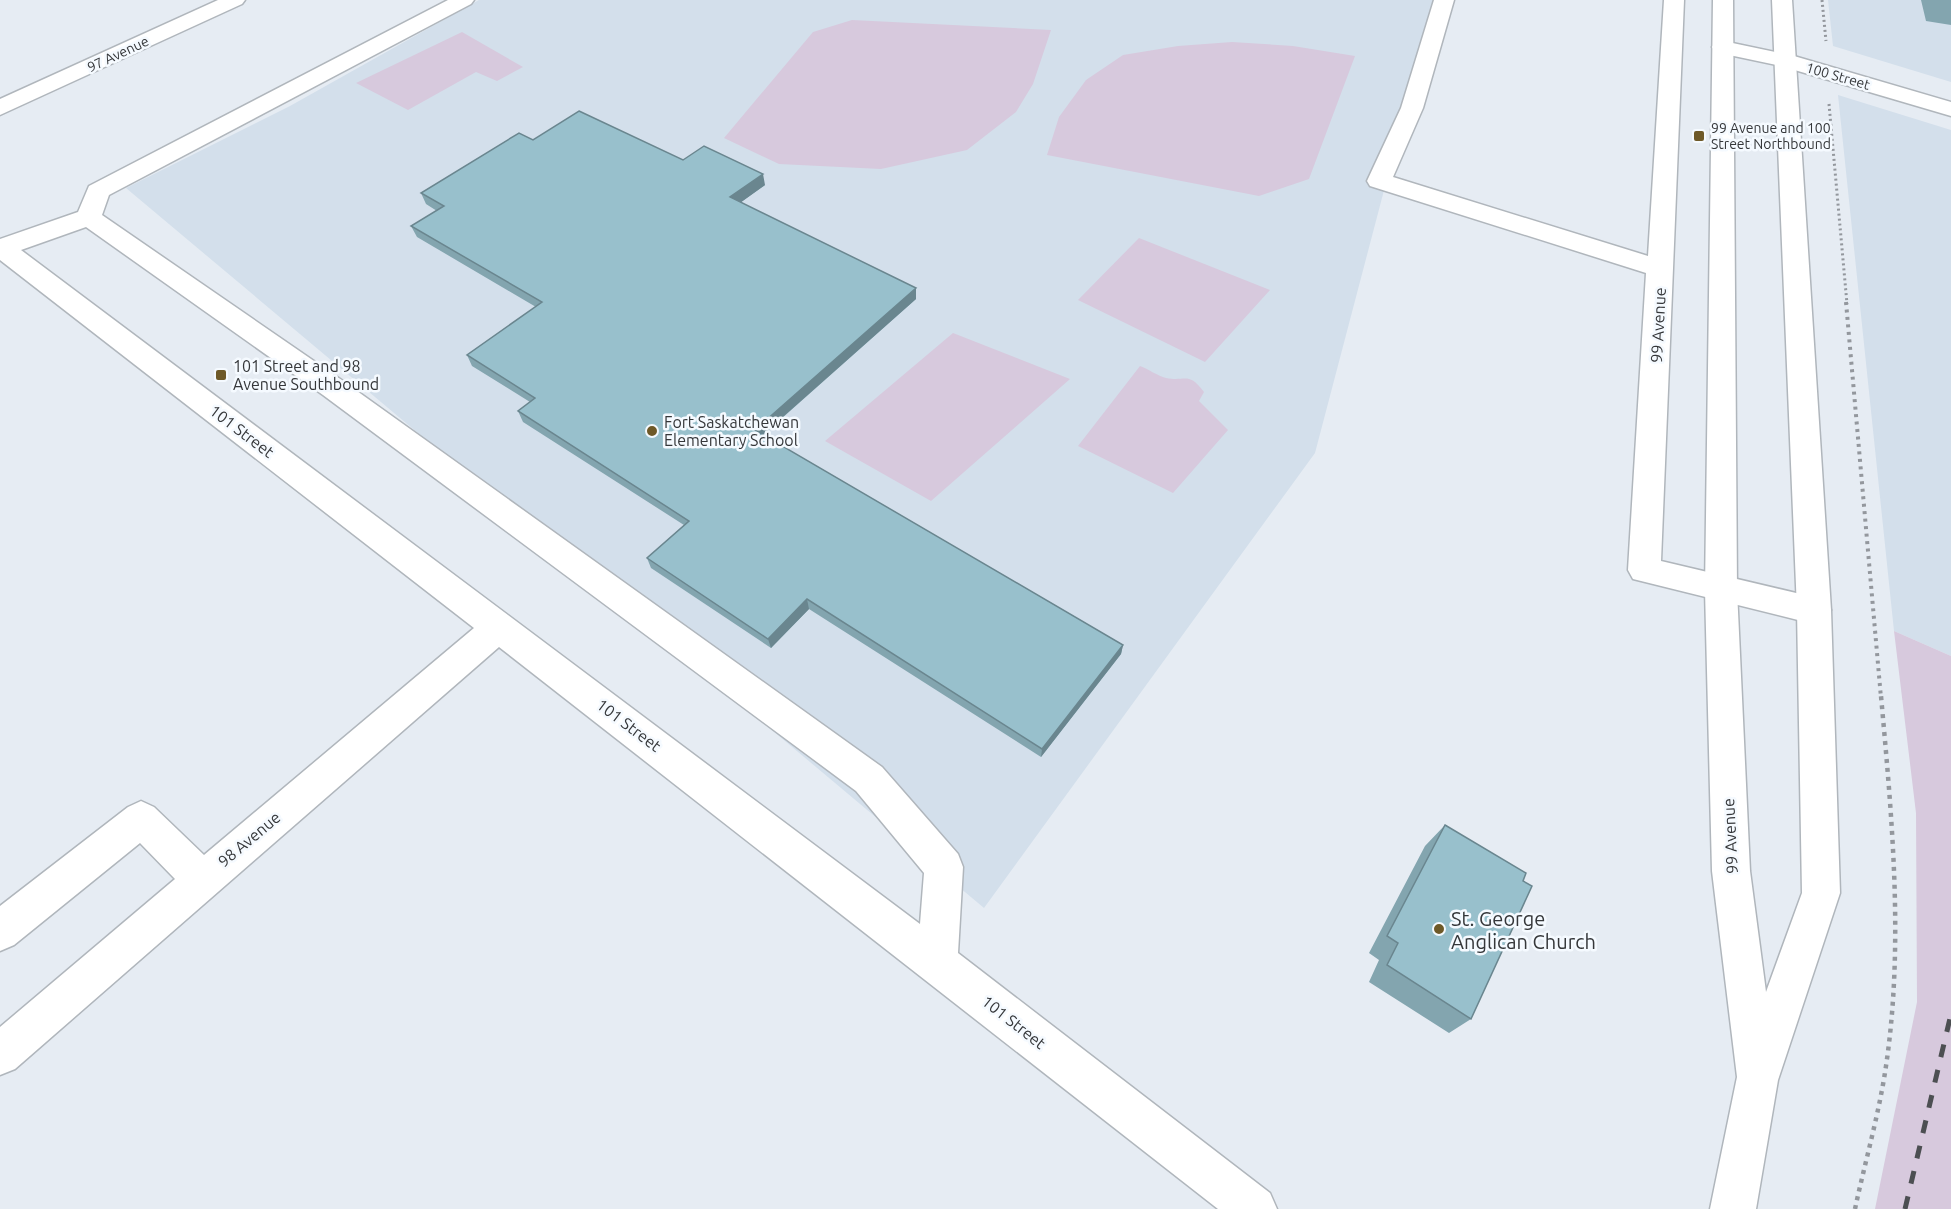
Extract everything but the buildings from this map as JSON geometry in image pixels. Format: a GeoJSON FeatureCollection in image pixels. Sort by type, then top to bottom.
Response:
{"type":"FeatureCollection","features":[{"type":"Feature","properties":{"kind":"street","name":"97 Avenue"},"geometry":{"type":"LineString","coordinates":[[0,108],[235,0]]}},
{"type":"Feature","properties":{"kind":"street"},"geometry":{"type":"LineString","coordinates":[[0,248],[89,217],[99,191],[464,0]]}},
{"type":"Feature","properties":{"kind":"street"},"geometry":{"type":"LineString","coordinates":[[1444,0],[1412,108],[1379,181],[1661,269]]}},
{"type":"Feature","properties":{"kind":"street","name":"99 Avenue"},"geometry":{"type":"LineString","coordinates":[[1674,0],[1644,570],[1721,590],[1814,610]]}},
{"type":"Feature","properties":{"kind":"street","name":"99 Avenue"},"geometry":{"type":"LineString","coordinates":[[1723,0],[1721,590],[1731,871],[1757,1080]]}},
{"type":"Feature","properties":{"kind":"street","name":"99 Avenue"},"geometry":{"type":"LineString","coordinates":[[1733,1209],[1757,1080],[1821,893],[1800,65],[1782,0]]}},
{"type":"Feature","properties":{"kind":"street","name":"100 Street"},"geometry":{"type":"LineString","coordinates":[[1724,47],[1800,65],[1951,109]]}},
{"type":"Feature","properties":{"kind":"street"},"geometry":{"type":"LineString","coordinates":[[89,217],[333,388],[869,779],[944,867],[937,962]]}},
{"type":"Feature","properties":{"kind":"street","name":"101 Street"},"geometry":{"type":"LineString","coordinates":[[0,248],[500,626],[1254,1209]]}},
{"type":"Feature","properties":{"kind":"street","name":"98 Avenue"},"geometry":{"type":"LineString","coordinates":[[0,1054],[500,626]]}},
{"type":"Feature","properties":{"kind":"street"},"geometry":{"type":"LineString","coordinates":[[0,932],[141,819],[202,879]]}},
{"type":"Feature","properties":{"kind":"path"},"geometry":{"type":"LineString","coordinates":[[1821,0],[1826,43],[1800,65],[1830,105],[1892,819],[1895,954],[1886,1066],[1856,1209]]}},
{"type":"Feature","properties":{"kind":"shaded area"},"geometry":{"type":"Polygon","coordinates":[[[479,0],[1434,0],[1315,453],[984,908],[126,188],[290,106],[479,0]]]}},
{"type":"Feature","properties":{"kind":"shaded area"},"geometry":{"type":"Polygon","coordinates":[[[1828,0],[1951,0],[1951,82],[1833,46],[1828,0]]]}},
{"type":"Feature","properties":{"kind":"shaded area"},"geometry":{"type":"Polygon","coordinates":[[[852,20],[1051,30],[1033,84],[1016,112],[967,150],[881,169],[779,164],[724,138],[813,32],[852,20]]]}},
{"type":"Feature","properties":{"kind":"shaded area"},"geometry":{"type":"Polygon","coordinates":[[[462,32],[523,67],[497,81],[476,72],[408,110],[356,83],[462,32]]]}},
{"type":"Feature","properties":{"kind":"shaded area"},"geometry":{"type":"Polygon","coordinates":[[[1232,42],[1293,46],[1355,56],[1309,179],[1259,196],[1047,155],[1059,117],[1086,80],[1123,55],[1178,46],[1232,42]]]}},
{"type":"Feature","properties":{"kind":"shaded area"},"geometry":{"type":"Polygon","coordinates":[[[1838,95],[1951,130],[1951,656],[1894,631],[1838,95]]]}},
{"type":"Feature","properties":{"kind":"shaded area"},"geometry":{"type":"Polygon","coordinates":[[[1139,238],[1270,290],[1205,362],[1078,300],[1139,238]]]}},
{"type":"Feature","properties":{"kind":"shaded area"},"geometry":{"type":"Polygon","coordinates":[[[953,333],[1070,379],[931,501],[825,441],[953,333]]]}},
{"type":"Feature","properties":{"kind":"shaded area"},"geometry":{"type":"Polygon","coordinates":[[[1140,366],[1166,378],[1190,379],[1204,392],[1199,401],[1228,430],[1173,493],[1078,446],[1140,366]]]}},
{"type":"Feature","properties":{"kind":"shaded area"},"geometry":{"type":"Polygon","coordinates":[[[1894,631],[1951,656],[1951,1209],[1875,1209],[1917,1002],[1916,813],[1894,631]]]}},
{"type":"Feature","properties":{"kind":"railway"},"geometry":{"type":"LineString","coordinates":[[1905,1209],[1951,1014]]}},
{"type":"Feature","properties":{"kind":"place","name":"99 Avenue and 100 Street Northbound"},"geometry":{"type":"Point","coordinates":[1699,136]}},
{"type":"Feature","properties":{"kind":"place","name":"101 Street and 98 Avenue Southbound"},"geometry":{"type":"Point","coordinates":[221,375]}},
{"type":"Feature","properties":{"kind":"place","name":"Fort Saskatchewan Elementary School"},"geometry":{"type":"Point","coordinates":[652,431]}},
{"type":"Feature","properties":{"kind":"place","name":"St. George Anglican Church"},"geometry":{"type":"Point","coordinates":[1439,929]}}]}
